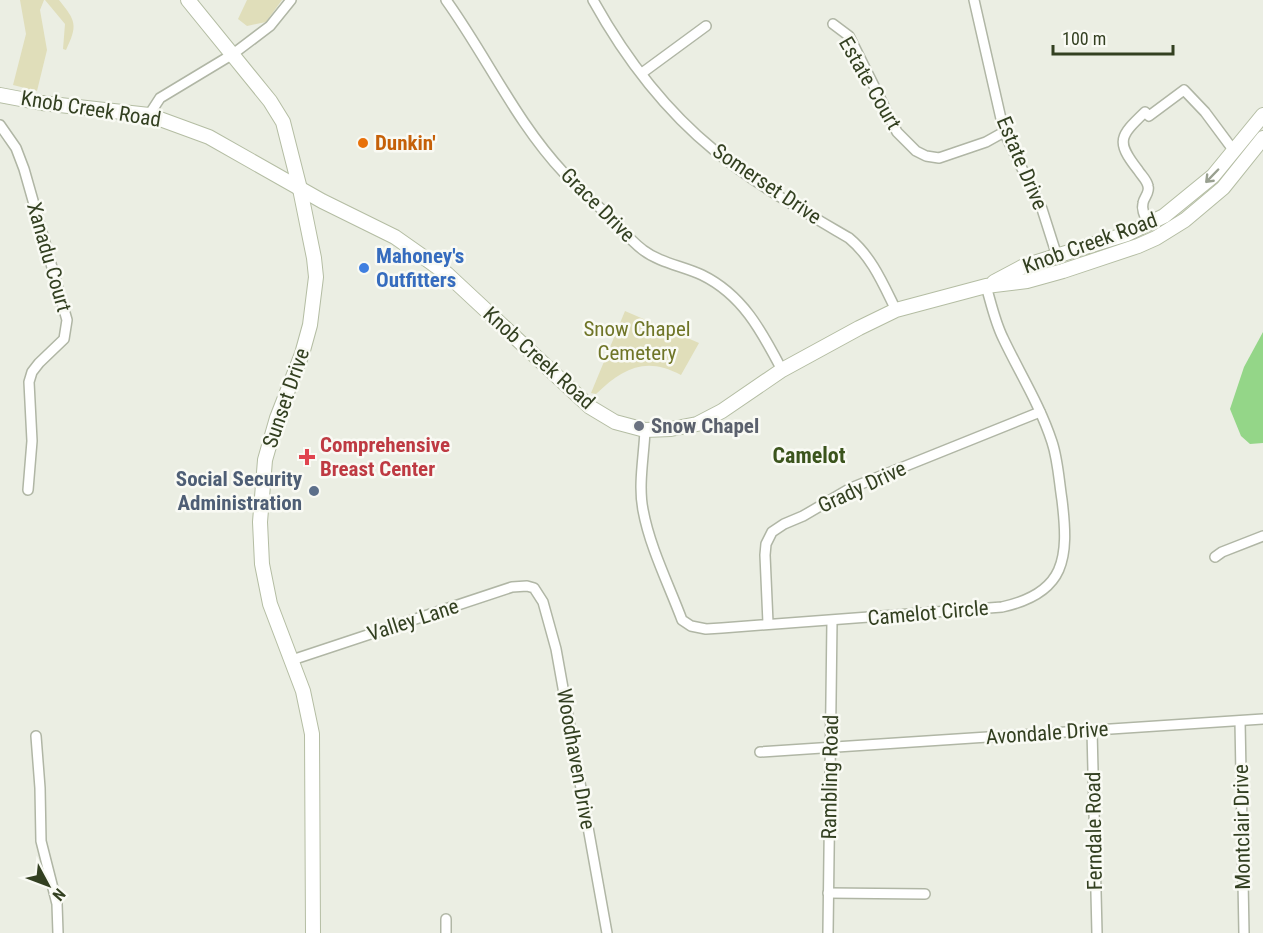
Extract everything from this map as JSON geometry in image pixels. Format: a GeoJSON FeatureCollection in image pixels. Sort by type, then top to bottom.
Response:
{"type":"FeatureCollection","features":[{"type":"Feature","properties":{"kind":"main road","name":"Sunset Drive"},"geometry":{"type":"LineString","coordinates":[[188,0],[270,101],[283,122],[314,258],[316,277],[310,325],[302,354],[277,418],[265,460],[260,522],[262,564],[270,604],[303,691],[313,743],[312,933]]}},
{"type":"Feature","properties":{"kind":"main road","name":"Knob Creek Road"},"geometry":{"type":"LineString","coordinates":[[0,95],[42,103],[149,115],[209,138],[300,189],[395,237],[447,274],[590,407],[615,422],[645,430],[671,429],[696,424],[722,411],[783,370],[896,310],[986,286],[1027,281],[1085,264],[1153,231],[1164,216],[1263,138]]}},
{"type":"Feature","properties":{"kind":"main road","name":"Knob Creek Road"},"geometry":{"type":"LineString","coordinates":[[1240,156],[1263,115]]}},
{"type":"Feature","properties":{"kind":"main road","name":"Knob Creek Road"},"geometry":{"type":"LineString","coordinates":[[986,286],[1024,266],[1057,255],[1127,234],[1153,231]]}},
{"type":"Feature","properties":{"kind":"main road"},"geometry":{"type":"LineString","coordinates":[[1027,281],[1046,272],[1056,261],[1057,255],[1068,263],[1085,264]]}},
{"type":"Feature","properties":{"kind":"street"},"geometry":{"type":"LineString","coordinates":[[149,115],[160,98],[233,54],[270,26],[291,0]]}},
{"type":"Feature","properties":{"kind":"street","name":"Grace Drive"},"geometry":{"type":"LineString","coordinates":[[446,0],[464,25],[512,105],[563,172],[643,250],[658,259],[683,266],[704,276],[737,299],[760,328],[783,370]]}},
{"type":"Feature","properties":{"kind":"street","name":"Somerset Drive"},"geometry":{"type":"LineString","coordinates":[[593,0],[609,28],[655,93],[712,149],[861,248],[871,261],[896,310]]}},
{"type":"Feature","properties":{"kind":"street","name":"Estate Drive"},"geometry":{"type":"LineString","coordinates":[[974,0],[1004,132],[1042,209],[1057,255]]}},
{"type":"Feature","properties":{"kind":"street","name":"Estate Court"},"geometry":{"type":"LineString","coordinates":[[833,24],[849,36],[897,132],[916,151],[926,156],[939,158],[986,142],[1004,132]]}},
{"type":"Feature","properties":{"kind":"street"},"geometry":{"type":"LineString","coordinates":[[642,73],[705,26]]}},
{"type":"Feature","properties":{"kind":"street"},"geometry":{"type":"LineString","coordinates":[[1153,231],[1142,210],[1143,202],[1149,192],[1148,184],[1128,158],[1123,136],[1145,112],[1149,116],[1184,90],[1240,156]]}},
{"type":"Feature","properties":{"kind":"street","name":"Xanadu Court"},"geometry":{"type":"LineString","coordinates":[[0,125],[20,158],[67,320],[64,339],[39,363],[32,372],[29,382],[32,441],[28,490]]}},
{"type":"Feature","properties":{"kind":"street","name":"Camelot Circle"},"geometry":{"type":"LineString","coordinates":[[645,430],[643,509],[652,542],[682,620],[690,626],[706,629],[768,623],[832,621],[1018,604],[1033,597],[1053,580],[1064,555],[1064,519],[1053,443],[1040,411],[1002,336],[986,286]]}},
{"type":"Feature","properties":{"kind":"street","name":"Grady Drive"},"geometry":{"type":"LineString","coordinates":[[768,623],[766,544],[772,532],[851,488],[1040,411]]}},
{"type":"Feature","properties":{"kind":"street"},"geometry":{"type":"LineString","coordinates":[[1215,557],[1263,536]]}},
{"type":"Feature","properties":{"kind":"street","name":"Valley Lane"},"geometry":{"type":"LineString","coordinates":[[292,660],[512,587],[534,588]]}},
{"type":"Feature","properties":{"kind":"street","name":"Woodhaven Drive"},"geometry":{"type":"LineString","coordinates":[[534,588],[543,602],[556,649],[608,933]]}},
{"type":"Feature","properties":{"kind":"street","name":"Rambling Road"},"geometry":{"type":"LineString","coordinates":[[828,933],[832,621]]}},
{"type":"Feature","properties":{"kind":"street","name":"Avondale Drive"},"geometry":{"type":"LineString","coordinates":[[760,752],[1263,719]]}},
{"type":"Feature","properties":{"kind":"street","name":"Montclair Drive"},"geometry":{"type":"LineString","coordinates":[[1240,721],[1244,933]]}},
{"type":"Feature","properties":{"kind":"street","name":"Ferndale Road"},"geometry":{"type":"LineString","coordinates":[[1092,730],[1097,933]]}},
{"type":"Feature","properties":{"kind":"street"},"geometry":{"type":"LineString","coordinates":[[36,736],[41,841],[57,904],[58,933]]}},
{"type":"Feature","properties":{"kind":"street"},"geometry":{"type":"LineString","coordinates":[[828,893],[925,894]]}},
{"type":"Feature","properties":{"kind":"street"},"geometry":{"type":"LineString","coordinates":[[446,919],[446,933]]}},
{"type":"Feature","properties":{"kind":"green space"},"geometry":{"type":"Polygon","coordinates":[[[20,0],[44,0],[40,10],[47,50],[37,91],[13,85],[26,34],[20,0]]]}},
{"type":"Feature","properties":{"kind":"green space"},"geometry":{"type":"Polygon","coordinates":[[[45,0],[59,0],[72,18],[74,29],[66,50],[63,49],[65,24],[45,0]]]}},
{"type":"Feature","properties":{"kind":"green space"},"geometry":{"type":"Polygon","coordinates":[[[247,0],[282,0],[266,22],[247,26],[238,19],[247,0]]]}},
{"type":"Feature","properties":{"kind":"green space","name":"Snow Chapel Cemetery"},"geometry":{"type":"Polygon","coordinates":[[[625,311],[699,343],[681,375],[657,366],[636,368],[616,377],[596,394],[591,393],[625,311]]]}},
{"type":"Feature","properties":{"kind":"shaded area"},"geometry":{"type":"Polygon","coordinates":[[[1263,332],[1263,443],[1250,444],[1241,436],[1230,409],[1244,367],[1263,332]]]}},
{"type":"Feature","properties":{"kind":"place","name":"Dunkin'"},"geometry":{"type":"Point","coordinates":[363,143]}},
{"type":"Feature","properties":{"kind":"place","name":"Mahoney's Outfitters"},"geometry":{"type":"Point","coordinates":[364,268]}},
{"type":"Feature","properties":{"kind":"place","name":"Snow Chapel"},"geometry":{"type":"Point","coordinates":[639,426]}},
{"type":"Feature","properties":{"kind":"place","name":"Comprehensive Breast Center"},"geometry":{"type":"Point","coordinates":[307,457]}},
{"type":"Feature","properties":{"kind":"place","name":"Social Security Administration"},"geometry":{"type":"Point","coordinates":[314,491]}},
{"type":"Feature","properties":{"kind":"district","name":"Camelot"},"geometry":{"type":"Point","coordinates":[809,455]}}]}
